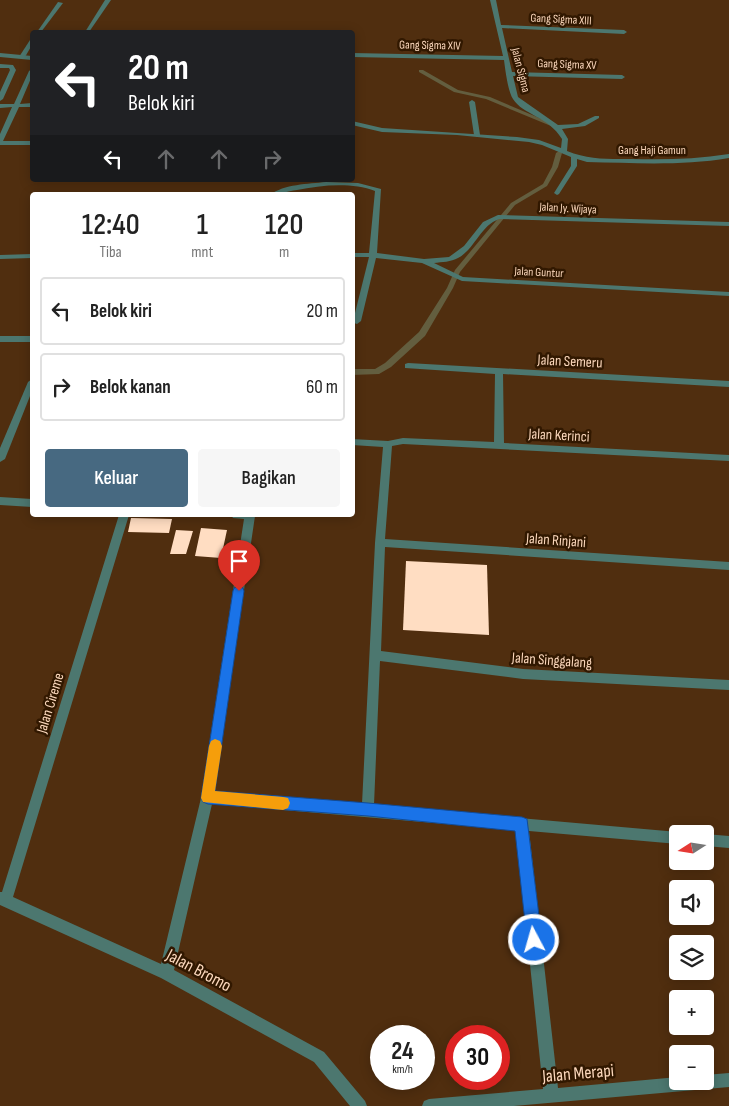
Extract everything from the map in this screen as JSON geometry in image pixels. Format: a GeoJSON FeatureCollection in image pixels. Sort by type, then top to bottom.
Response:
{"type":"FeatureCollection","features":[{"type":"Feature","properties":{"kind":"street"},"geometry":{"type":"LineString","coordinates":[[88,30],[108,0]]}},
{"type":"Feature","properties":{"kind":"street","name":"Jalan Sigma"},"geometry":{"type":"LineString","coordinates":[[493,0],[515,98],[524,107],[554,122],[558,127]]}},
{"type":"Feature","properties":{"kind":"street"},"geometry":{"type":"LineString","coordinates":[[40,30],[60,3]]}},
{"type":"Feature","properties":{"kind":"street","name":"Gang Sigma XIII"},"geometry":{"type":"LineString","coordinates":[[498,26],[624,32]]}},
{"type":"Feature","properties":{"kind":"street"},"geometry":{"type":"LineString","coordinates":[[22,57],[30,45]]}},
{"type":"Feature","properties":{"kind":"street"},"geometry":{"type":"LineString","coordinates":[[0,55],[30,58]]}},
{"type":"Feature","properties":{"kind":"street","name":"Gang Sigma XIV"},"geometry":{"type":"LineString","coordinates":[[355,55],[506,58]]}},
{"type":"Feature","properties":{"kind":"street"},"geometry":{"type":"LineString","coordinates":[[0,66],[11,66],[13,70],[0,99]]}},
{"type":"Feature","properties":{"kind":"street","name":"Gang Sigma XV"},"geometry":{"type":"LineString","coordinates":[[510,74],[622,77]]}},
{"type":"Feature","properties":{"kind":"street"},"geometry":{"type":"LineString","coordinates":[[30,76],[0,142],[30,143]]}},
{"type":"Feature","properties":{"kind":"street"},"geometry":{"type":"LineString","coordinates":[[472,102],[477,135]]}},
{"type":"Feature","properties":{"kind":"street"},"geometry":{"type":"LineString","coordinates":[[0,106],[30,105]]}},
{"type":"Feature","properties":{"kind":"street"},"geometry":{"type":"LineString","coordinates":[[558,127],[579,127],[586,125],[597,117]]}},
{"type":"Feature","properties":{"kind":"street"},"geometry":{"type":"LineString","coordinates":[[355,124],[362,127],[389,130],[477,135],[544,143],[574,157],[574,166],[556,193]]}},
{"type":"Feature","properties":{"kind":"street"},"geometry":{"type":"LineString","coordinates":[[558,127],[565,139],[564,151]]}},
{"type":"Feature","properties":{"kind":"street","name":"Gang Haji Gamun"},"geometry":{"type":"LineString","coordinates":[[574,157],[618,162],[667,162],[699,161],[729,156]]}},
{"type":"Feature","properties":{"kind":"street"},"geometry":{"type":"LineString","coordinates":[[284,192],[305,186],[362,184],[379,190],[373,255],[357,321]]}},
{"type":"Feature","properties":{"kind":"street","name":"Jalan Jy. Wijaya"},"geometry":{"type":"LineString","coordinates":[[424,261],[453,258],[460,254],[488,220],[498,217],[729,224]]}},
{"type":"Feature","properties":{"kind":"street","name":"Jalan Guntur"},"geometry":{"type":"LineString","coordinates":[[355,255],[373,255],[424,261],[462,279],[729,294]]}},
{"type":"Feature","properties":{"kind":"street"},"geometry":{"type":"LineString","coordinates":[[0,256],[30,256]]}},
{"type":"Feature","properties":{"kind":"street"},"geometry":{"type":"LineString","coordinates":[[0,339],[30,339]]}},
{"type":"Feature","properties":{"kind":"street","name":"Jalan Semeru"},"geometry":{"type":"LineString","coordinates":[[408,366],[729,384]]}},
{"type":"Feature","properties":{"kind":"street"},"geometry":{"type":"LineString","coordinates":[[499,371],[499,446]]}},
{"type":"Feature","properties":{"kind":"street"},"geometry":{"type":"LineString","coordinates":[[0,459],[30,387]]}},
{"type":"Feature","properties":{"kind":"street","name":"Jalan Kerinci"},"geometry":{"type":"LineString","coordinates":[[355,442],[388,444],[403,441],[729,458]]}},
{"type":"Feature","properties":{"kind":"street"},"geometry":{"type":"LineString","coordinates":[[368,810],[380,543],[388,444]]}},
{"type":"Feature","properties":{"kind":"street"},"geometry":{"type":"LineString","coordinates":[[0,501],[30,503]]}},
{"type":"Feature","properties":{"kind":"street","name":"Jalan Cireme"},"geometry":{"type":"LineString","coordinates":[[3,899],[123,517]]}},
{"type":"Feature","properties":{"kind":"street"},"geometry":{"type":"LineString","coordinates":[[166,973],[208,798],[250,517]]}},
{"type":"Feature","properties":{"kind":"street","name":"Jalan Rinjani"},"geometry":{"type":"LineString","coordinates":[[380,543],[729,566]]}},
{"type":"Feature","properties":{"kind":"street","name":"Jalan Singgalang"},"geometry":{"type":"LineString","coordinates":[[374,655],[523,674],[729,685]]}},
{"type":"Feature","properties":{"kind":"street"},"geometry":{"type":"LineString","coordinates":[[208,798],[368,810],[669,837]]}},
{"type":"Feature","properties":{"kind":"street"},"geometry":{"type":"LineString","coordinates":[[522,824],[551,1094]]}},
{"type":"Feature","properties":{"kind":"street"},"geometry":{"type":"LineString","coordinates":[[714,841],[729,842]]}},
{"type":"Feature","properties":{"kind":"street","name":"Jalan Bromo"},"geometry":{"type":"LineString","coordinates":[[3,899],[166,973],[319,1057],[360,1106]]}},
{"type":"Feature","properties":{"kind":"street","name":"Jalan Merapi"},"geometry":{"type":"LineString","coordinates":[[429,1106],[729,1080]]}},
{"type":"Feature","properties":{"kind":"building"},"geometry":{"type":"Polygon","coordinates":[[[131,518],[172,519],[169,533],[128,532],[131,518]]]}},
{"type":"Feature","properties":{"kind":"building"},"geometry":{"type":"Polygon","coordinates":[[[201,528],[227,530],[221,558],[195,556],[201,528]]]}},
{"type":"Feature","properties":{"kind":"building"},"geometry":{"type":"Polygon","coordinates":[[[176,530],[193,531],[186,554],[170,554],[176,530]]]}},
{"type":"Feature","properties":{"kind":"building"},"geometry":{"type":"Polygon","coordinates":[[[406,561],[487,565],[489,635],[403,630],[406,561]]]}},
{"type":"Feature","properties":{"kind":"waterway"},"geometry":{"type":"LineString","coordinates":[[421,71],[456,91],[488,98],[553,125]]}},
{"type":"Feature","properties":{"kind":"waterway"},"geometry":{"type":"LineString","coordinates":[[355,372],[376,372],[388,365],[422,334],[450,288],[457,271],[513,204],[545,185],[555,167],[559,153]]}},
{"type":"Feature","properties":{"kind":"slow traffic"},"geometry":{"type":"LineString","coordinates":[[215,746],[208,798],[283,803]]}},
{"type":"Feature","properties":{"kind":"route"},"geometry":{"type":"LineString","coordinates":[[239,591],[208,798],[522,824],[534,940]]}}]}
